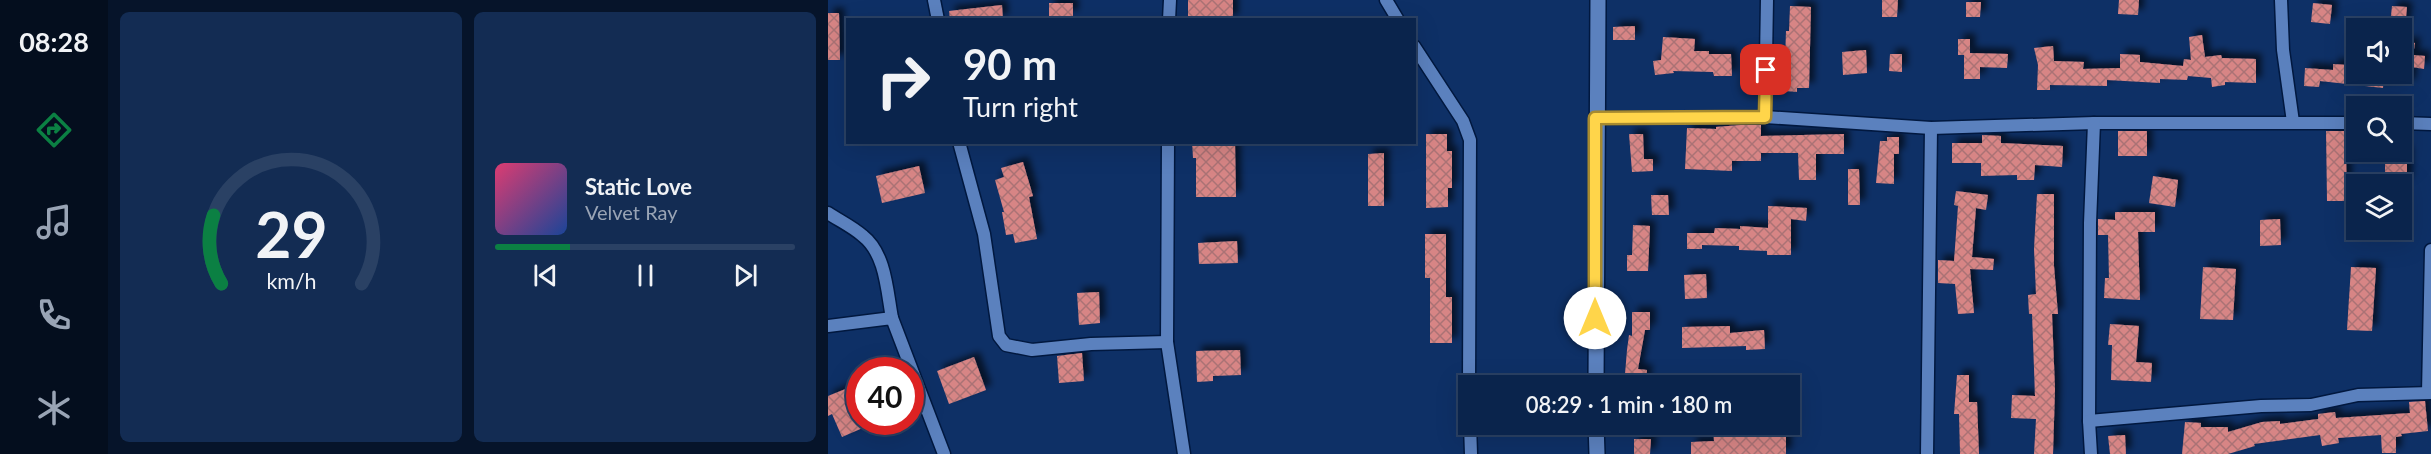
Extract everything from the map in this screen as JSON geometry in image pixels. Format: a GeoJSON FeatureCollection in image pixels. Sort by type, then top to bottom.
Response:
{"type":"FeatureCollection","features":[{"type":"Feature","properties":{"kind":"street"},"geometry":{"type":"LineString","coordinates":[[934,0],[938,18]]}},
{"type":"Feature","properties":{"kind":"street"},"geometry":{"type":"LineString","coordinates":[[1169,18],[1170,0]]}},
{"type":"Feature","properties":{"kind":"street"},"geometry":{"type":"LineString","coordinates":[[1386,0],[1397,18]]}},
{"type":"Feature","properties":{"kind":"street"},"geometry":{"type":"LineString","coordinates":[[1596,375],[1595,118],[1598,0]]}},
{"type":"Feature","properties":{"kind":"street"},"geometry":{"type":"LineString","coordinates":[[1765,117],[1767,0]]}},
{"type":"Feature","properties":{"kind":"street"},"geometry":{"type":"LineString","coordinates":[[2281,0],[2283,50],[2293,122]]}},
{"type":"Feature","properties":{"kind":"street"},"geometry":{"type":"LineString","coordinates":[[1416,49],[1463,121],[1470,140],[1469,375]]}},
{"type":"Feature","properties":{"kind":"street"},"geometry":{"type":"LineString","coordinates":[[1595,118],[1765,117],[1931,128],[2094,123],[2346,123]]}},
{"type":"Feature","properties":{"kind":"street"},"geometry":{"type":"LineString","coordinates":[[2091,454],[2089,422],[2090,223],[2094,123]]}},
{"type":"Feature","properties":{"kind":"street"},"geometry":{"type":"LineString","coordinates":[[2412,123],[2431,124]]}},
{"type":"Feature","properties":{"kind":"street"},"geometry":{"type":"LineString","coordinates":[[1927,454],[1931,128]]}},
{"type":"Feature","properties":{"kind":"street"},"geometry":{"type":"LineString","coordinates":[[960,144],[984,234],[999,336],[1006,345],[1032,350],[1091,344],[1167,342]]}},
{"type":"Feature","properties":{"kind":"street"},"geometry":{"type":"LineString","coordinates":[[1168,144],[1167,342],[1185,454]]}},
{"type":"Feature","properties":{"kind":"street"},"geometry":{"type":"LineString","coordinates":[[828,213],[865,237],[874,248],[880,262],[892,318],[944,454]]}},
{"type":"Feature","properties":{"kind":"street"},"geometry":{"type":"LineString","coordinates":[[2089,422],[2250,407],[2311,405],[2358,395],[2430,393],[2431,250]]}},
{"type":"Feature","properties":{"kind":"street"},"geometry":{"type":"LineString","coordinates":[[828,326],[892,318]]}},
{"type":"Feature","properties":{"kind":"street"},"geometry":{"type":"LineString","coordinates":[[1470,435],[1471,454]]}},
{"type":"Feature","properties":{"kind":"street"},"geometry":{"type":"LineString","coordinates":[[1597,435],[1598,454]]}},
{"type":"Feature","properties":{"kind":"building"},"geometry":{"type":"Polygon","coordinates":[[[1188,0],[1233,0],[1233,18],[1188,18],[1188,0]]]}},
{"type":"Feature","properties":{"kind":"building"},"geometry":{"type":"Polygon","coordinates":[[[1882,0],[1898,0],[1897,17],[1882,17],[1882,0]]]}},
{"type":"Feature","properties":{"kind":"building"},"geometry":{"type":"Polygon","coordinates":[[[2119,0],[2139,0],[2138,15],[2118,14],[2119,0]]]}},
{"type":"Feature","properties":{"kind":"building"},"geometry":{"type":"Polygon","coordinates":[[[1966,2],[1981,2],[1980,17],[1966,17],[1966,2]]]}},
{"type":"Feature","properties":{"kind":"building"},"geometry":{"type":"Polygon","coordinates":[[[1049,3],[1073,3],[1073,16],[1049,16],[1049,3]]]}},
{"type":"Feature","properties":{"kind":"building"},"geometry":{"type":"Polygon","coordinates":[[[2313,3],[2332,5],[2330,24],[2311,22],[2313,3]]]}},
{"type":"Feature","properties":{"kind":"building"},"geometry":{"type":"Polygon","coordinates":[[[1002,5],[1003,18],[950,18],[949,11],[1002,5]]]}},
{"type":"Feature","properties":{"kind":"building"},"geometry":{"type":"Polygon","coordinates":[[[1790,6],[1811,7],[1809,88],[1797,88],[1797,92],[1784,91],[1786,31],[1789,31],[1790,6]]]}},
{"type":"Feature","properties":{"kind":"building"},"geometry":{"type":"Polygon","coordinates":[[[2392,6],[2407,7],[2406,18],[2391,18],[2392,6]]]}},
{"type":"Feature","properties":{"kind":"building"},"geometry":{"type":"Polygon","coordinates":[[[828,13],[839,13],[840,60],[828,60],[828,13]]]}},
{"type":"Feature","properties":{"kind":"building"},"geometry":{"type":"Polygon","coordinates":[[[1635,26],[1635,40],[1613,40],[1613,27],[1635,26]]]}},
{"type":"Feature","properties":{"kind":"building"},"geometry":{"type":"Polygon","coordinates":[[[2202,35],[2205,57],[2221,55],[2222,58],[2256,59],[2256,83],[2225,82],[2225,85],[2212,87],[2211,78],[2188,76],[2187,80],[2160,79],[2160,83],[2107,80],[2107,86],[2050,85],[2050,90],[2037,90],[2038,65],[2034,48],[2053,46],[2054,61],[2084,62],[2083,69],[2120,68],[2120,54],[2140,55],[2140,62],[2183,66],[2184,59],[2191,60],[2189,37],[2202,35]]]}},
{"type":"Feature","properties":{"kind":"building"},"geometry":{"type":"Polygon","coordinates":[[[1663,37],[1695,39],[1694,51],[1731,54],[1732,76],[1714,76],[1713,72],[1673,71],[1674,73],[1655,75],[1653,61],[1661,60],[1663,37]]]}},
{"type":"Feature","properties":{"kind":"building"},"geometry":{"type":"Polygon","coordinates":[[[1958,39],[1970,39],[1970,53],[2008,54],[2007,68],[1980,67],[1980,79],[1964,79],[1964,55],[1958,55],[1958,39]]]}},
{"type":"Feature","properties":{"kind":"building"},"geometry":{"type":"Polygon","coordinates":[[[2412,43],[2415,43],[2413,55],[2425,56],[2424,69],[2412,67],[2412,43]]]}},
{"type":"Feature","properties":{"kind":"building"},"geometry":{"type":"Polygon","coordinates":[[[1866,50],[1867,73],[1843,75],[1842,52],[1866,50]]]}},
{"type":"Feature","properties":{"kind":"building"},"geometry":{"type":"Polygon","coordinates":[[[1890,54],[1902,54],[1902,72],[1889,71],[1890,54]]]}},
{"type":"Feature","properties":{"kind":"building"},"geometry":{"type":"Polygon","coordinates":[[[2333,64],[2346,65],[2346,84],[2320,81],[2319,87],[2304,86],[2305,68],[2333,70],[2333,64]]]}},
{"type":"Feature","properties":{"kind":"building"},"geometry":{"type":"Polygon","coordinates":[[[2347,84],[2383,84],[2383,88],[2347,84]]]}},
{"type":"Feature","properties":{"kind":"building"},"geometry":{"type":"Polygon","coordinates":[[[1761,125],[1761,136],[1844,134],[1844,154],[1816,154],[1816,180],[1799,180],[1798,153],[1761,153],[1761,161],[1732,161],[1732,171],[1685,169],[1687,128],[1716,129],[1716,127],[1761,125]]]}},
{"type":"Feature","properties":{"kind":"building"},"geometry":{"type":"Polygon","coordinates":[[[2118,131],[2147,131],[2147,156],[2118,156],[2118,131]]]}},
{"type":"Feature","properties":{"kind":"building"},"geometry":{"type":"Polygon","coordinates":[[[2326,131],[2346,131],[2346,201],[2327,201],[2326,131]]]}},
{"type":"Feature","properties":{"kind":"building"},"geometry":{"type":"Polygon","coordinates":[[[1426,134],[1447,134],[1447,151],[1452,151],[1452,188],[1448,188],[1448,207],[1426,208],[1426,134]]]}},
{"type":"Feature","properties":{"kind":"building"},"geometry":{"type":"Polygon","coordinates":[[[1629,134],[1643,134],[1644,159],[1653,159],[1653,171],[1632,172],[1629,134]]]}},
{"type":"Feature","properties":{"kind":"building"},"geometry":{"type":"Polygon","coordinates":[[[1982,135],[2001,136],[2001,143],[2063,146],[2062,167],[2035,165],[2034,180],[2017,180],[2017,175],[1981,176],[1981,163],[1952,163],[1952,143],[1982,143],[1982,135]]]}},
{"type":"Feature","properties":{"kind":"building"},"geometry":{"type":"Polygon","coordinates":[[[1887,137],[1899,137],[1899,154],[1894,154],[1894,184],[1876,183],[1880,141],[1887,141],[1887,137]]]}},
{"type":"Feature","properties":{"kind":"building"},"geometry":{"type":"Polygon","coordinates":[[[1192,144],[1235,144],[1236,197],[1196,197],[1196,158],[1193,158],[1192,144]]]}},
{"type":"Feature","properties":{"kind":"building"},"geometry":{"type":"Polygon","coordinates":[[[1384,153],[1384,206],[1368,206],[1368,154],[1384,153]]]}},
{"type":"Feature","properties":{"kind":"building"},"geometry":{"type":"Polygon","coordinates":[[[1023,162],[1033,196],[1029,197],[1037,239],[1015,243],[1013,234],[1006,235],[1002,212],[1004,212],[995,180],[1004,177],[1001,168],[1023,162]]]}},
{"type":"Feature","properties":{"kind":"building"},"geometry":{"type":"Polygon","coordinates":[[[2385,162],[2407,162],[2407,174],[2385,174],[2385,162]]]}},
{"type":"Feature","properties":{"kind":"building"},"geometry":{"type":"Polygon","coordinates":[[[919,166],[925,193],[882,203],[876,176],[919,166]]]}},
{"type":"Feature","properties":{"kind":"building"},"geometry":{"type":"Polygon","coordinates":[[[1848,169],[1859,169],[1860,205],[1848,205],[1848,169]]]}},
{"type":"Feature","properties":{"kind":"building"},"geometry":{"type":"Polygon","coordinates":[[[2153,176],[2178,180],[2175,207],[2149,203],[2153,176]]]}},
{"type":"Feature","properties":{"kind":"building"},"geometry":{"type":"Polygon","coordinates":[[[1956,191],[1988,195],[1986,210],[1976,208],[1972,257],[1994,259],[1993,270],[1970,269],[1974,313],[1958,314],[1955,284],[1938,283],[1938,260],[1954,261],[1958,206],[1954,205],[1956,191]]]}},
{"type":"Feature","properties":{"kind":"building"},"geometry":{"type":"Polygon","coordinates":[[[2037,194],[2054,194],[2054,266],[2058,314],[2052,314],[2055,389],[2053,454],[2034,454],[2036,419],[2011,418],[2012,395],[2035,396],[2032,314],[2029,314],[2028,295],[2036,294],[2034,249],[2037,194]]]}},
{"type":"Feature","properties":{"kind":"building"},"geometry":{"type":"Polygon","coordinates":[[[1651,195],[1668,195],[1669,215],[1652,215],[1651,195]]]}},
{"type":"Feature","properties":{"kind":"building"},"geometry":{"type":"Polygon","coordinates":[[[1768,206],[1807,208],[1806,221],[1791,219],[1791,255],[1767,255],[1767,251],[1739,250],[1739,246],[1702,245],[1702,249],[1687,249],[1687,233],[1714,233],[1715,228],[1740,229],[1740,226],[1768,228],[1768,206]]]}},
{"type":"Feature","properties":{"kind":"building"},"geometry":{"type":"Polygon","coordinates":[[[2115,212],[2155,212],[2155,232],[2138,232],[2140,300],[2104,298],[2105,278],[2109,278],[2108,235],[2098,235],[2098,219],[2115,220],[2115,212]]]}},
{"type":"Feature","properties":{"kind":"building"},"geometry":{"type":"Polygon","coordinates":[[[2280,219],[2281,245],[2260,246],[2260,220],[2280,219]]]}},
{"type":"Feature","properties":{"kind":"building"},"geometry":{"type":"Polygon","coordinates":[[[1633,225],[1650,226],[1648,271],[1627,271],[1627,255],[1632,255],[1633,225]]]}},
{"type":"Feature","properties":{"kind":"building"},"geometry":{"type":"Polygon","coordinates":[[[1425,234],[1446,234],[1446,297],[1452,297],[1452,343],[1430,343],[1430,278],[1425,278],[1425,234]]]}},
{"type":"Feature","properties":{"kind":"building"},"geometry":{"type":"Polygon","coordinates":[[[1237,241],[1238,263],[1199,264],[1198,243],[1237,241]]]}},
{"type":"Feature","properties":{"kind":"building"},"geometry":{"type":"Polygon","coordinates":[[[2203,267],[2236,269],[2233,320],[2200,319],[2203,267]]]}},
{"type":"Feature","properties":{"kind":"building"},"geometry":{"type":"Polygon","coordinates":[[[2351,267],[2376,268],[2372,331],[2347,330],[2351,267]]]}},
{"type":"Feature","properties":{"kind":"building"},"geometry":{"type":"Polygon","coordinates":[[[1706,274],[1707,298],[1685,299],[1684,275],[1706,274]]]}},
{"type":"Feature","properties":{"kind":"building"},"geometry":{"type":"Polygon","coordinates":[[[1099,292],[1100,323],[1079,325],[1077,293],[1099,292]]]}},
{"type":"Feature","properties":{"kind":"building"},"geometry":{"type":"Polygon","coordinates":[[[1632,312],[1650,312],[1650,330],[1645,330],[1638,369],[1647,370],[1646,375],[1625,375],[1629,335],[1632,336],[1632,312]]]}},
{"type":"Feature","properties":{"kind":"building"},"geometry":{"type":"Polygon","coordinates":[[[2110,324],[2139,326],[2136,362],[2152,363],[2151,382],[2111,380],[2112,345],[2108,345],[2110,324]]]}},
{"type":"Feature","properties":{"kind":"building"},"geometry":{"type":"Polygon","coordinates":[[[1730,326],[1730,333],[1764,330],[1765,349],[1746,350],[1746,346],[1682,348],[1682,327],[1730,326]]]}},
{"type":"Feature","properties":{"kind":"building"},"geometry":{"type":"Polygon","coordinates":[[[1240,350],[1241,375],[1213,376],[1213,381],[1197,382],[1196,351],[1240,350]]]}},
{"type":"Feature","properties":{"kind":"building"},"geometry":{"type":"Polygon","coordinates":[[[1082,353],[1084,381],[1059,383],[1057,356],[1082,353]]]}},
{"type":"Feature","properties":{"kind":"building"},"geometry":{"type":"Polygon","coordinates":[[[974,357],[986,390],[949,404],[937,371],[974,357]]]}},
{"type":"Feature","properties":{"kind":"building"},"geometry":{"type":"Polygon","coordinates":[[[1957,375],[1969,375],[1969,402],[1977,402],[1979,454],[1960,454],[1959,414],[1954,414],[1957,375]]]}},
{"type":"Feature","properties":{"kind":"building"},"geometry":{"type":"Polygon","coordinates":[[[846,389],[847,435],[842,437],[832,414],[828,416],[828,396],[846,389]]]}},
{"type":"Feature","properties":{"kind":"building"},"geometry":{"type":"Polygon","coordinates":[[[2425,401],[2428,431],[2401,434],[2402,436],[2396,437],[2396,453],[2382,453],[2381,435],[2338,438],[2339,443],[2322,446],[2320,435],[2254,444],[2255,446],[2228,454],[2182,454],[2185,422],[2201,423],[2201,427],[2228,427],[2228,432],[2262,422],[2280,421],[2280,424],[2318,419],[2318,414],[2335,412],[2336,418],[2410,413],[2409,402],[2425,401]]]}},
{"type":"Feature","properties":{"kind":"building"},"geometry":{"type":"Polygon","coordinates":[[[1714,435],[1786,435],[1786,454],[1691,454],[1691,442],[1714,441],[1714,435]]]}},
{"type":"Feature","properties":{"kind":"building"},"geometry":{"type":"Polygon","coordinates":[[[2125,435],[2126,454],[2110,454],[2108,436],[2125,435]]]}},
{"type":"Feature","properties":{"kind":"building"},"geometry":{"type":"Polygon","coordinates":[[[1634,439],[1651,439],[1650,454],[1634,454],[1634,439]]]}},
{"type":"Feature","properties":{"kind":"route"},"geometry":{"type":"LineString","coordinates":[[1595,318],[1595,118],[1765,117],[1766,70]]}}]}
